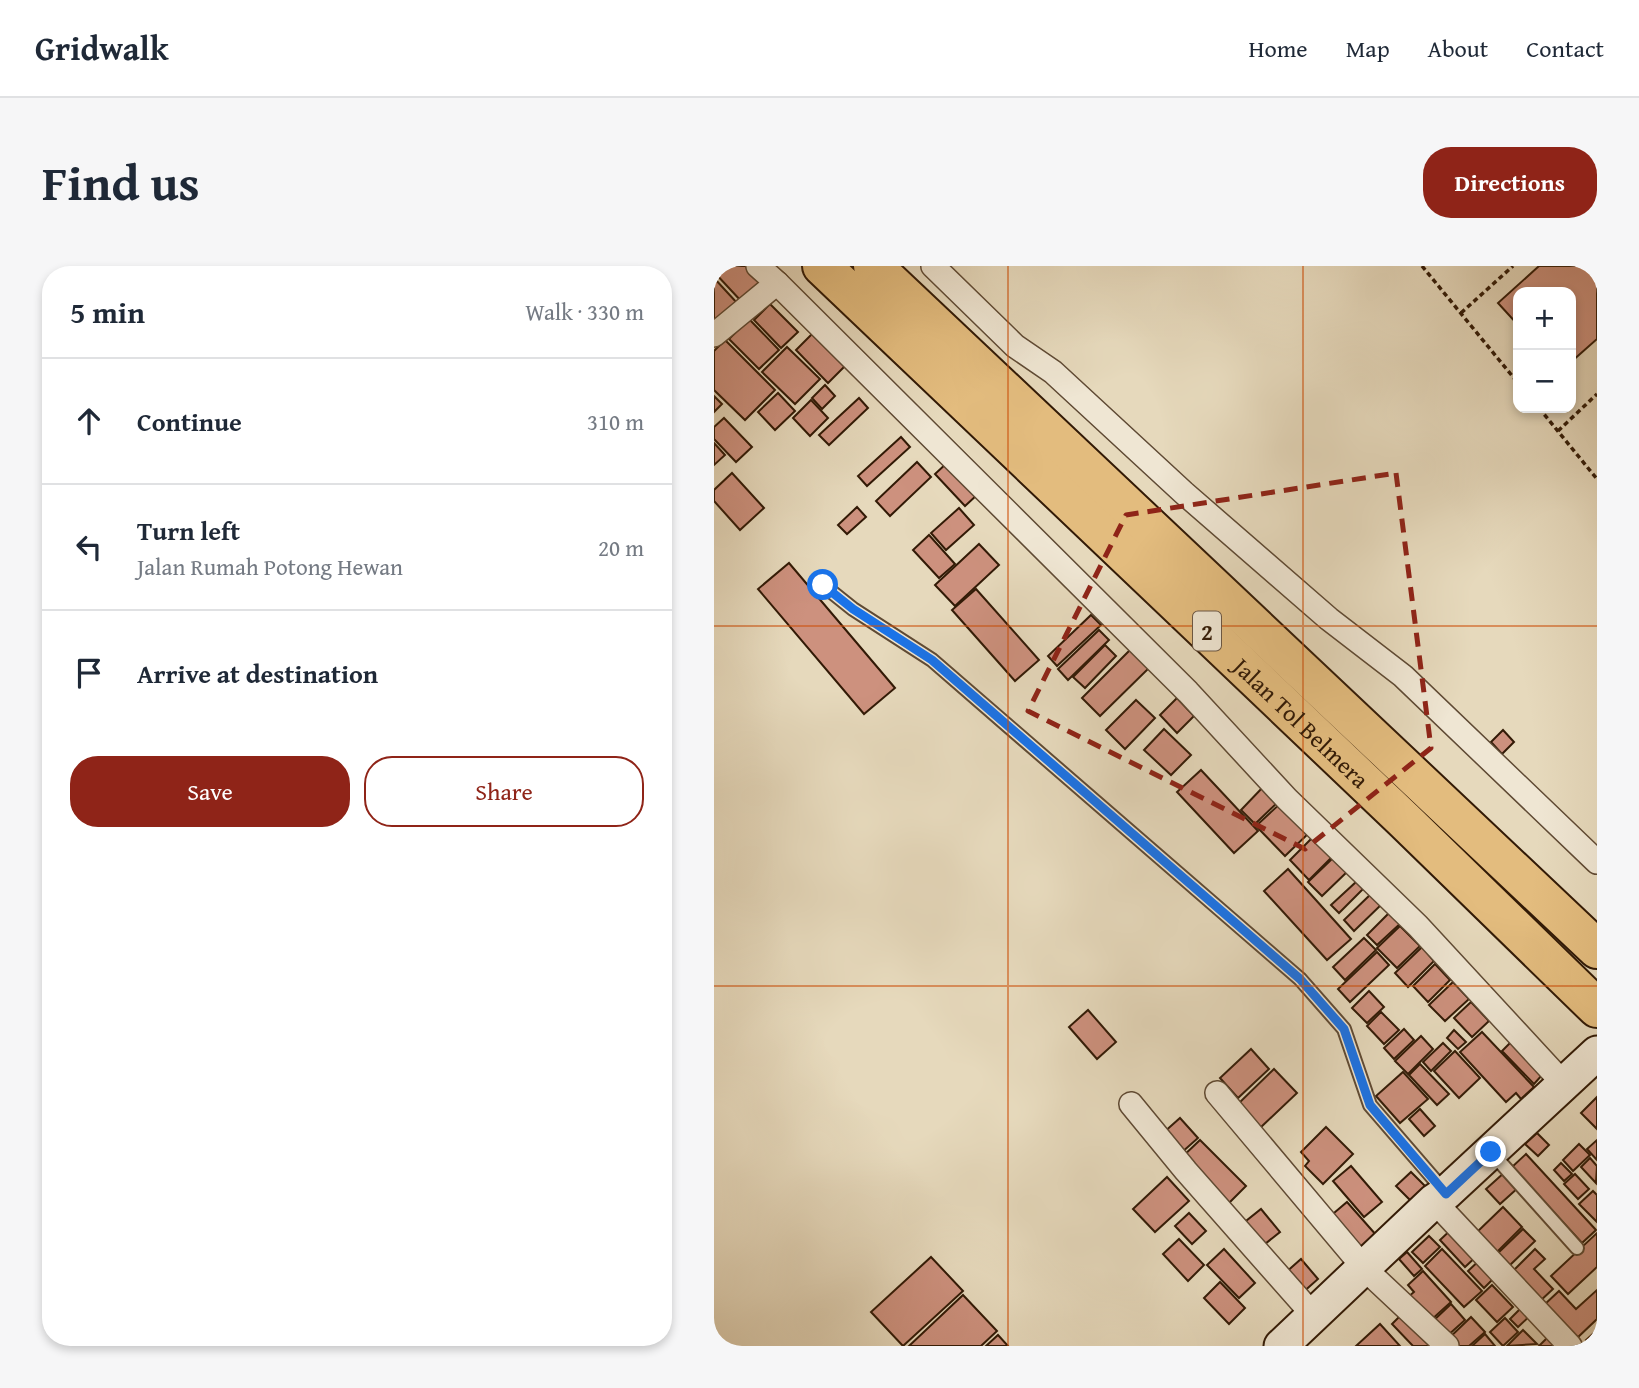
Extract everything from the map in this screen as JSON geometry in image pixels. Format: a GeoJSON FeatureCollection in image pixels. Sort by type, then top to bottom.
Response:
{"type":"FeatureCollection","features":[{"type":"Feature","properties":{"kind":"highway","name":"Jalan Tol Belmera"},"geometry":{"type":"LineString","coordinates":[[822,266],[1405,820],[1592,1003]]}},
{"type":"Feature","properties":{"kind":"highway","name":"Jalan Tol Belmera"},"geometry":{"type":"LineString","coordinates":[[873,266],[1597,949]]}},
{"type":"Feature","properties":{"kind":"street"},"geometry":{"type":"LineString","coordinates":[[758,266],[1188,692],[1287,799],[1418,926],[1585,1071],[1440,1197],[1299,1336],[1185,1171],[1132,1104]]}},
{"type":"Feature","properties":{"kind":"street"},"geometry":{"type":"LineString","coordinates":[[933,266],[1015,346],[1053,372],[1184,493],[1329,619],[1403,676],[1597,862]]}},
{"type":"Feature","properties":{"kind":"street"},"geometry":{"type":"LineString","coordinates":[[714,333],[777,283]]}},
{"type":"Feature","properties":{"kind":"street"},"geometry":{"type":"LineString","coordinates":[[1216,1093],[1366,1269],[1447,1346]]}},
{"type":"Feature","properties":{"kind":"street"},"geometry":{"type":"LineString","coordinates":[[1440,1197],[1570,1346]]}},
{"type":"Feature","properties":{"kind":"lane"},"geometry":{"type":"LineString","coordinates":[[823,585],[853,609],[932,660],[1300,979],[1344,1029],[1370,1105],[1440,1197]]}},
{"type":"Feature","properties":{"kind":"lane"},"geometry":{"type":"LineString","coordinates":[[1491,1152],[1577,1248]]}},
{"type":"Feature","properties":{"kind":"path"},"geometry":{"type":"LineString","coordinates":[[1422,266],[1513,377]]}},
{"type":"Feature","properties":{"kind":"path"},"geometry":{"type":"LineString","coordinates":[[1461,313],[1513,266]]}},
{"type":"Feature","properties":{"kind":"path"},"geometry":{"type":"LineString","coordinates":[[1558,431],[1597,394]]}},
{"type":"Feature","properties":{"kind":"path"},"geometry":{"type":"LineString","coordinates":[[1543,413],[1597,479]]}},
{"type":"Feature","properties":{"kind":"highlighted area"},"geometry":{"type":"Polygon","coordinates":[[[1396,473],[1431,748],[1305,849],[1028,711],[1126,515],[1396,473]]]}},
{"type":"Feature","properties":{"kind":"building"},"geometry":{"type":"Polygon","coordinates":[[[714,266],[752,266],[765,280],[742,302],[714,272],[714,266]]]}},
{"type":"Feature","properties":{"kind":"building"},"geometry":{"type":"Polygon","coordinates":[[[1539,266],[1597,266],[1597,339],[1576,358],[1576,287],[1516,287],[1539,266]]]}},
{"type":"Feature","properties":{"kind":"building"},"geometry":{"type":"Polygon","coordinates":[[[714,278],[738,304],[718,323],[714,319],[714,278]]]}},
{"type":"Feature","properties":{"kind":"building"},"geometry":{"type":"Polygon","coordinates":[[[1513,289],[1513,320],[1498,303],[1513,289]]]}},
{"type":"Feature","properties":{"kind":"building"},"geometry":{"type":"Polygon","coordinates":[[[770,304],[798,332],[781,348],[754,320],[770,304]]]}},
{"type":"Feature","properties":{"kind":"building"},"geometry":{"type":"Polygon","coordinates":[[[749,319],[779,350],[759,369],[729,339],[749,319]]]}},
{"type":"Feature","properties":{"kind":"building"},"geometry":{"type":"Polygon","coordinates":[[[816,330],[848,363],[828,383],[796,350],[816,330]]]}},
{"type":"Feature","properties":{"kind":"building"},"geometry":{"type":"Polygon","coordinates":[[[725,340],[775,390],[745,420],[714,390],[714,351],[725,340]]]}},
{"type":"Feature","properties":{"kind":"building"},"geometry":{"type":"Polygon","coordinates":[[[787,347],[820,379],[795,404],[762,372],[787,347]]]}},
{"type":"Feature","properties":{"kind":"building"},"geometry":{"type":"Polygon","coordinates":[[[825,385],[835,396],[822,409],[812,398],[825,385]]]}},
{"type":"Feature","properties":{"kind":"building"},"geometry":{"type":"Polygon","coordinates":[[[778,393],[795,411],[775,430],[758,412],[778,393]]]}},
{"type":"Feature","properties":{"kind":"building"},"geometry":{"type":"Polygon","coordinates":[[[714,396],[722,404],[714,412],[714,396]]]}},
{"type":"Feature","properties":{"kind":"building"},"geometry":{"type":"Polygon","coordinates":[[[859,398],[868,408],[829,445],[819,435],[859,398]]]}},
{"type":"Feature","properties":{"kind":"building"},"geometry":{"type":"Polygon","coordinates":[[[811,400],[828,418],[810,436],[793,418],[811,400]]]}},
{"type":"Feature","properties":{"kind":"building"},"geometry":{"type":"Polygon","coordinates":[[[724,418],[752,447],[736,462],[714,439],[714,427],[724,418]]]}},
{"type":"Feature","properties":{"kind":"building"},"geometry":{"type":"Polygon","coordinates":[[[901,437],[910,447],[867,486],[858,476],[901,437]]]}},
{"type":"Feature","properties":{"kind":"building"},"geometry":{"type":"Polygon","coordinates":[[[714,443],[725,455],[714,465],[714,443]]]}},
{"type":"Feature","properties":{"kind":"building"},"geometry":{"type":"Polygon","coordinates":[[[917,462],[931,477],[890,516],[876,501],[917,462]]]}},
{"type":"Feature","properties":{"kind":"building"},"geometry":{"type":"Polygon","coordinates":[[[948,462],[978,494],[965,506],[935,474],[948,462]]]}},
{"type":"Feature","properties":{"kind":"building"},"geometry":{"type":"Polygon","coordinates":[[[732,473],[764,508],[740,530],[714,501],[714,490],[732,473]]]}},
{"type":"Feature","properties":{"kind":"building"},"geometry":{"type":"Polygon","coordinates":[[[857,507],[866,517],[847,534],[838,525],[857,507]]]}},
{"type":"Feature","properties":{"kind":"building"},"geometry":{"type":"Polygon","coordinates":[[[959,508],[974,525],[946,550],[931,533],[959,508]]]}},
{"type":"Feature","properties":{"kind":"building"},"geometry":{"type":"Polygon","coordinates":[[[929,535],[955,564],[939,578],[913,550],[929,535]]]}},
{"type":"Feature","properties":{"kind":"building"},"geometry":{"type":"Polygon","coordinates":[[[979,544],[999,565],[955,606],[935,585],[979,544]]]}},
{"type":"Feature","properties":{"kind":"building"},"geometry":{"type":"Polygon","coordinates":[[[789,563],[895,688],[864,714],[758,589],[789,563]]]}},
{"type":"Feature","properties":{"kind":"building"},"geometry":{"type":"Polygon","coordinates":[[[976,589],[1039,660],[1015,681],[952,610],[976,589]]]}},
{"type":"Feature","properties":{"kind":"building"},"geometry":{"type":"Polygon","coordinates":[[[1091,615],[1101,625],[1057,666],[1048,656],[1091,615]]]}},
{"type":"Feature","properties":{"kind":"building"},"geometry":{"type":"Polygon","coordinates":[[[1099,630],[1109,640],[1068,680],[1058,669],[1099,630]]]}},
{"type":"Feature","properties":{"kind":"building"},"geometry":{"type":"Polygon","coordinates":[[[1105,645],[1116,656],[1085,688],[1073,677],[1105,645]]]}},
{"type":"Feature","properties":{"kind":"building"},"geometry":{"type":"Polygon","coordinates":[[[1133,647],[1151,666],[1100,716],[1082,698],[1133,647]]]}},
{"type":"Feature","properties":{"kind":"building"},"geometry":{"type":"Polygon","coordinates":[[[1177,698],[1194,716],[1177,733],[1160,715],[1177,698]]]}},
{"type":"Feature","properties":{"kind":"building"},"geometry":{"type":"Polygon","coordinates":[[[1136,700],[1155,718],[1125,749],[1106,730],[1136,700]]]}},
{"type":"Feature","properties":{"kind":"building"},"geometry":{"type":"Polygon","coordinates":[[[1164,729],[1191,755],[1171,775],[1144,750],[1164,729]]]}},
{"type":"Feature","properties":{"kind":"building"},"geometry":{"type":"Polygon","coordinates":[[[1503,730],[1514,742],[1502,754],[1491,742],[1503,730]]]}},
{"type":"Feature","properties":{"kind":"building"},"geometry":{"type":"Polygon","coordinates":[[[1201,770],[1258,831],[1234,853],[1177,792],[1201,770]]]}},
{"type":"Feature","properties":{"kind":"building"},"geometry":{"type":"Polygon","coordinates":[[[1264,786],[1279,801],[1255,824],[1241,810],[1264,786]]]}},
{"type":"Feature","properties":{"kind":"building"},"geometry":{"type":"Polygon","coordinates":[[[1284,800],[1312,830],[1285,856],[1256,826],[1284,800]]]}},
{"type":"Feature","properties":{"kind":"building"},"geometry":{"type":"Polygon","coordinates":[[[1313,837],[1332,857],[1309,880],[1290,860],[1313,837]]]}},
{"type":"Feature","properties":{"kind":"building"},"geometry":{"type":"Polygon","coordinates":[[[1335,856],[1349,870],[1322,896],[1308,882],[1335,856]]]}},
{"type":"Feature","properties":{"kind":"building"},"geometry":{"type":"Polygon","coordinates":[[[1288,869],[1351,939],[1327,960],[1264,891],[1288,869]]]}},
{"type":"Feature","properties":{"kind":"building"},"geometry":{"type":"Polygon","coordinates":[[[1356,882],[1363,889],[1339,913],[1331,905],[1356,882]]]}},
{"type":"Feature","properties":{"kind":"building"},"geometry":{"type":"Polygon","coordinates":[[[1373,892],[1383,903],[1354,931],[1344,920],[1373,892]]]}},
{"type":"Feature","properties":{"kind":"building"},"geometry":{"type":"Polygon","coordinates":[[[1391,911],[1402,922],[1377,945],[1367,935],[1391,911]]]}},
{"type":"Feature","properties":{"kind":"building"},"geometry":{"type":"Polygon","coordinates":[[[1400,926],[1420,946],[1397,968],[1377,948],[1400,926]]]}},
{"type":"Feature","properties":{"kind":"building"},"geometry":{"type":"Polygon","coordinates":[[[1364,938],[1376,950],[1345,980],[1333,967],[1364,938]]]}},
{"type":"Feature","properties":{"kind":"building"},"geometry":{"type":"Polygon","coordinates":[[[1422,947],[1434,961],[1408,987],[1395,973],[1422,947]]]}},
{"type":"Feature","properties":{"kind":"building"},"geometry":{"type":"Polygon","coordinates":[[[1377,952],[1389,965],[1350,1002],[1338,989],[1377,952]]]}},
{"type":"Feature","properties":{"kind":"building"},"geometry":{"type":"Polygon","coordinates":[[[1435,964],[1450,980],[1428,1002],[1413,986],[1435,964]]]}},
{"type":"Feature","properties":{"kind":"building"},"geometry":{"type":"Polygon","coordinates":[[[1453,982],[1469,999],[1445,1021],[1429,1005],[1453,982]]]}},
{"type":"Feature","properties":{"kind":"building"},"geometry":{"type":"Polygon","coordinates":[[[1369,991],[1384,1007],[1367,1023],[1352,1008],[1369,991]]]}},
{"type":"Feature","properties":{"kind":"building"},"geometry":{"type":"Polygon","coordinates":[[[1471,1002],[1489,1021],[1472,1037],[1454,1018],[1471,1002]]]}},
{"type":"Feature","properties":{"kind":"building"},"geometry":{"type":"Polygon","coordinates":[[[1088,1010],[1116,1042],[1097,1059],[1069,1027],[1088,1010]]]}},
{"type":"Feature","properties":{"kind":"building"},"geometry":{"type":"Polygon","coordinates":[[[1381,1012],[1399,1030],[1384,1044],[1367,1026],[1381,1012]]]}},
{"type":"Feature","properties":{"kind":"building"},"geometry":{"type":"Polygon","coordinates":[[[1404,1029],[1414,1040],[1394,1059],[1384,1048],[1404,1029]]]}},
{"type":"Feature","properties":{"kind":"building"},"geometry":{"type":"Polygon","coordinates":[[[1454,1030],[1466,1042],[1458,1049],[1447,1038],[1454,1030]]]}},
{"type":"Feature","properties":{"kind":"building"},"geometry":{"type":"Polygon","coordinates":[[[1482,1032],[1534,1087],[1521,1099],[1516,1093],[1506,1102],[1460,1052],[1482,1032]]]}},
{"type":"Feature","properties":{"kind":"building"},"geometry":{"type":"Polygon","coordinates":[[[1421,1036],[1433,1049],[1408,1074],[1395,1061],[1421,1036]]]}},
{"type":"Feature","properties":{"kind":"building"},"geometry":{"type":"Polygon","coordinates":[[[1512,1041],[1543,1074],[1534,1084],[1502,1051],[1512,1041]]]}},
{"type":"Feature","properties":{"kind":"building"},"geometry":{"type":"Polygon","coordinates":[[[1443,1043],[1451,1051],[1431,1071],[1423,1062],[1443,1043]]]}},
{"type":"Feature","properties":{"kind":"building"},"geometry":{"type":"Polygon","coordinates":[[[1251,1049],[1269,1069],[1238,1098],[1220,1078],[1251,1049]]]}},
{"type":"Feature","properties":{"kind":"building"},"geometry":{"type":"Polygon","coordinates":[[[1455,1051],[1480,1078],[1459,1098],[1434,1071],[1455,1051]]]}},
{"type":"Feature","properties":{"kind":"building"},"geometry":{"type":"Polygon","coordinates":[[[1420,1064],[1449,1094],[1437,1105],[1409,1075],[1420,1064]]]}},
{"type":"Feature","properties":{"kind":"building"},"geometry":{"type":"Polygon","coordinates":[[[1274,1069],[1297,1093],[1260,1128],[1238,1104],[1274,1069]]]}},
{"type":"Feature","properties":{"kind":"building"},"geometry":{"type":"Polygon","coordinates":[[[1403,1072],[1428,1099],[1400,1123],[1376,1096],[1403,1072]]]}},
{"type":"Feature","properties":{"kind":"building"},"geometry":{"type":"Polygon","coordinates":[[[1597,1097],[1597,1129],[1581,1113],[1597,1097]]]}},
{"type":"Feature","properties":{"kind":"building"},"geometry":{"type":"Polygon","coordinates":[[[1420,1109],[1435,1126],[1424,1136],[1409,1119],[1420,1109]]]}},
{"type":"Feature","properties":{"kind":"building"},"geometry":{"type":"Polygon","coordinates":[[[1180,1118],[1198,1138],[1181,1153],[1163,1133],[1180,1118]]]}},
{"type":"Feature","properties":{"kind":"building"},"geometry":{"type":"Polygon","coordinates":[[[1326,1127],[1353,1154],[1323,1184],[1305,1166],[1309,1161],[1301,1152],[1326,1127]]]}},
{"type":"Feature","properties":{"kind":"building"},"geometry":{"type":"Polygon","coordinates":[[[1537,1133],[1549,1145],[1538,1156],[1525,1144],[1537,1133]]]}},
{"type":"Feature","properties":{"kind":"building"},"geometry":{"type":"Polygon","coordinates":[[[1200,1140],[1246,1186],[1226,1206],[1180,1159],[1200,1140]]]}},
{"type":"Feature","properties":{"kind":"building"},"geometry":{"type":"Polygon","coordinates":[[[1597,1140],[1597,1160],[1587,1149],[1597,1140]]]}},
{"type":"Feature","properties":{"kind":"building"},"geometry":{"type":"Polygon","coordinates":[[[1579,1144],[1590,1155],[1573,1171],[1563,1160],[1579,1144]]]}},
{"type":"Feature","properties":{"kind":"building"},"geometry":{"type":"Polygon","coordinates":[[[1526,1154],[1596,1230],[1582,1243],[1512,1167],[1526,1154]]]}},
{"type":"Feature","properties":{"kind":"building"},"geometry":{"type":"Polygon","coordinates":[[[1590,1158],[1597,1166],[1596,1183],[1581,1167],[1590,1158]]]}},
{"type":"Feature","properties":{"kind":"building"},"geometry":{"type":"Polygon","coordinates":[[[1561,1163],[1572,1174],[1564,1181],[1554,1170],[1561,1163]]]}},
{"type":"Feature","properties":{"kind":"building"},"geometry":{"type":"Polygon","coordinates":[[[1351,1166],[1382,1202],[1364,1217],[1333,1181],[1351,1166]]]}},
{"type":"Feature","properties":{"kind":"building"},"geometry":{"type":"Polygon","coordinates":[[[1411,1172],[1426,1187],[1411,1201],[1396,1186],[1411,1172]]]}},
{"type":"Feature","properties":{"kind":"building"},"geometry":{"type":"Polygon","coordinates":[[[1505,1172],[1519,1187],[1500,1204],[1486,1189],[1505,1172]]]}},
{"type":"Feature","properties":{"kind":"building"},"geometry":{"type":"Polygon","coordinates":[[[1575,1174],[1589,1189],[1578,1199],[1564,1184],[1575,1174]]]}},
{"type":"Feature","properties":{"kind":"building"},"geometry":{"type":"Polygon","coordinates":[[[1167,1177],[1189,1201],[1155,1232],[1133,1209],[1167,1177]]]}},
{"type":"Feature","properties":{"kind":"building"},"geometry":{"type":"Polygon","coordinates":[[[1593,1191],[1597,1195],[1597,1222],[1579,1204],[1593,1191]]]}},
{"type":"Feature","properties":{"kind":"building"},"geometry":{"type":"Polygon","coordinates":[[[1347,1202],[1377,1236],[1358,1252],[1328,1218],[1347,1202]]]}},
{"type":"Feature","properties":{"kind":"building"},"geometry":{"type":"Polygon","coordinates":[[[1503,1207],[1522,1227],[1495,1254],[1475,1234],[1503,1207]]]}},
{"type":"Feature","properties":{"kind":"building"},"geometry":{"type":"Polygon","coordinates":[[[1261,1209],[1280,1232],[1260,1248],[1241,1225],[1261,1209]]]}},
{"type":"Feature","properties":{"kind":"building"},"geometry":{"type":"Polygon","coordinates":[[[1189,1213],[1206,1231],[1192,1244],[1175,1226],[1189,1213]]]}},
{"type":"Feature","properties":{"kind":"building"},"geometry":{"type":"Polygon","coordinates":[[[1455,1226],[1480,1253],[1465,1267],[1440,1240],[1455,1226]]]}},
{"type":"Feature","properties":{"kind":"building"},"geometry":{"type":"Polygon","coordinates":[[[1523,1229],[1535,1241],[1509,1266],[1497,1254],[1523,1229]]]}},
{"type":"Feature","properties":{"kind":"building"},"geometry":{"type":"Polygon","coordinates":[[[1597,1233],[1597,1267],[1568,1294],[1551,1276],[1597,1233]]]}},
{"type":"Feature","properties":{"kind":"building"},"geometry":{"type":"Polygon","coordinates":[[[1429,1236],[1440,1247],[1423,1263],[1412,1252],[1429,1236]]]}},
{"type":"Feature","properties":{"kind":"building"},"geometry":{"type":"Polygon","coordinates":[[[1179,1239],[1204,1265],[1188,1281],[1163,1254],[1179,1239]]]}},
{"type":"Feature","properties":{"kind":"building"},"geometry":{"type":"Polygon","coordinates":[[[1224,1249],[1255,1283],[1239,1298],[1207,1265],[1224,1249]]]}},
{"type":"Feature","properties":{"kind":"building"},"geometry":{"type":"Polygon","coordinates":[[[1442,1249],[1482,1291],[1464,1307],[1425,1266],[1442,1249]]]}},
{"type":"Feature","properties":{"kind":"building"},"geometry":{"type":"Polygon","coordinates":[[[1535,1249],[1545,1259],[1534,1269],[1553,1289],[1539,1302],[1511,1273],[1535,1249]]]}},
{"type":"Feature","properties":{"kind":"building"},"geometry":{"type":"Polygon","coordinates":[[[1407,1252],[1422,1269],[1414,1276],[1399,1259],[1407,1252]]]}},
{"type":"Feature","properties":{"kind":"building"},"geometry":{"type":"Polygon","coordinates":[[[931,1257],[963,1291],[903,1346],[871,1312],[931,1257]]]}},
{"type":"Feature","properties":{"kind":"building"},"geometry":{"type":"Polygon","coordinates":[[[1483,1257],[1499,1273],[1484,1288],[1468,1271],[1483,1257]]]}},
{"type":"Feature","properties":{"kind":"building"},"geometry":{"type":"Polygon","coordinates":[[[1301,1259],[1318,1279],[1301,1294],[1284,1274],[1301,1259]]]}},
{"type":"Feature","properties":{"kind":"building"},"geometry":{"type":"Polygon","coordinates":[[[1423,1271],[1451,1302],[1430,1321],[1408,1297],[1414,1292],[1408,1285],[1423,1271]]]}},
{"type":"Feature","properties":{"kind":"building"},"geometry":{"type":"Polygon","coordinates":[[[1220,1282],[1245,1308],[1229,1324],[1204,1298],[1220,1282]]]}},
{"type":"Feature","properties":{"kind":"building"},"geometry":{"type":"Polygon","coordinates":[[[1492,1285],[1513,1307],[1497,1322],[1476,1300],[1492,1285]]]}},
{"type":"Feature","properties":{"kind":"building"},"geometry":{"type":"Polygon","coordinates":[[[1597,1290],[1597,1319],[1576,1339],[1544,1305],[1559,1291],[1576,1309],[1597,1290]]]}},
{"type":"Feature","properties":{"kind":"building"},"geometry":{"type":"Polygon","coordinates":[[[963,1295],[997,1331],[981,1346],[909,1346],[963,1295]]]}},
{"type":"Feature","properties":{"kind":"building"},"geometry":{"type":"Polygon","coordinates":[[[1526,1303],[1534,1312],[1518,1327],[1510,1319],[1526,1303]]]}},
{"type":"Feature","properties":{"kind":"building"},"geometry":{"type":"Polygon","coordinates":[[[1451,1304],[1465,1320],[1446,1337],[1432,1322],[1451,1304]]]}},
{"type":"Feature","properties":{"kind":"building"},"geometry":{"type":"Polygon","coordinates":[[[1406,1310],[1441,1346],[1413,1346],[1392,1324],[1406,1310]]]}},
{"type":"Feature","properties":{"kind":"building"},"geometry":{"type":"Polygon","coordinates":[[[1471,1317],[1485,1332],[1469,1346],[1451,1346],[1446,1341],[1471,1317]]]}},
{"type":"Feature","properties":{"kind":"building"},"geometry":{"type":"Polygon","coordinates":[[[1505,1318],[1518,1332],[1503,1346],[1490,1332],[1505,1318]]]}},
{"type":"Feature","properties":{"kind":"building"},"geometry":{"type":"Polygon","coordinates":[[[1380,1324],[1400,1346],[1356,1346],[1380,1324]]]}},
{"type":"Feature","properties":{"kind":"building"},"geometry":{"type":"Polygon","coordinates":[[[1523,1330],[1537,1344],[1507,1346],[1523,1330]]]}},
{"type":"Feature","properties":{"kind":"building"},"geometry":{"type":"Polygon","coordinates":[[[1597,1330],[1597,1346],[1591,1346],[1586,1340],[1597,1330]]]}},
{"type":"Feature","properties":{"kind":"building"},"geometry":{"type":"Polygon","coordinates":[[[1485,1334],[1495,1346],[1472,1346],[1485,1334]]]}},
{"type":"Feature","properties":{"kind":"building"},"geometry":{"type":"Polygon","coordinates":[[[998,1335],[1008,1346],[986,1346],[998,1335]]]}},
{"type":"Feature","properties":{"kind":"building"},"geometry":{"type":"Polygon","coordinates":[[[1548,1337],[1557,1346],[1539,1346],[1548,1337]]]}},
{"type":"Feature","properties":{"kind":"route"},"geometry":{"type":"LineString","coordinates":[[823,585],[853,609],[932,660],[1300,979],[1344,1029],[1359,1066],[1363,1088],[1370,1105],[1446,1194],[1491,1152]]}}]}
